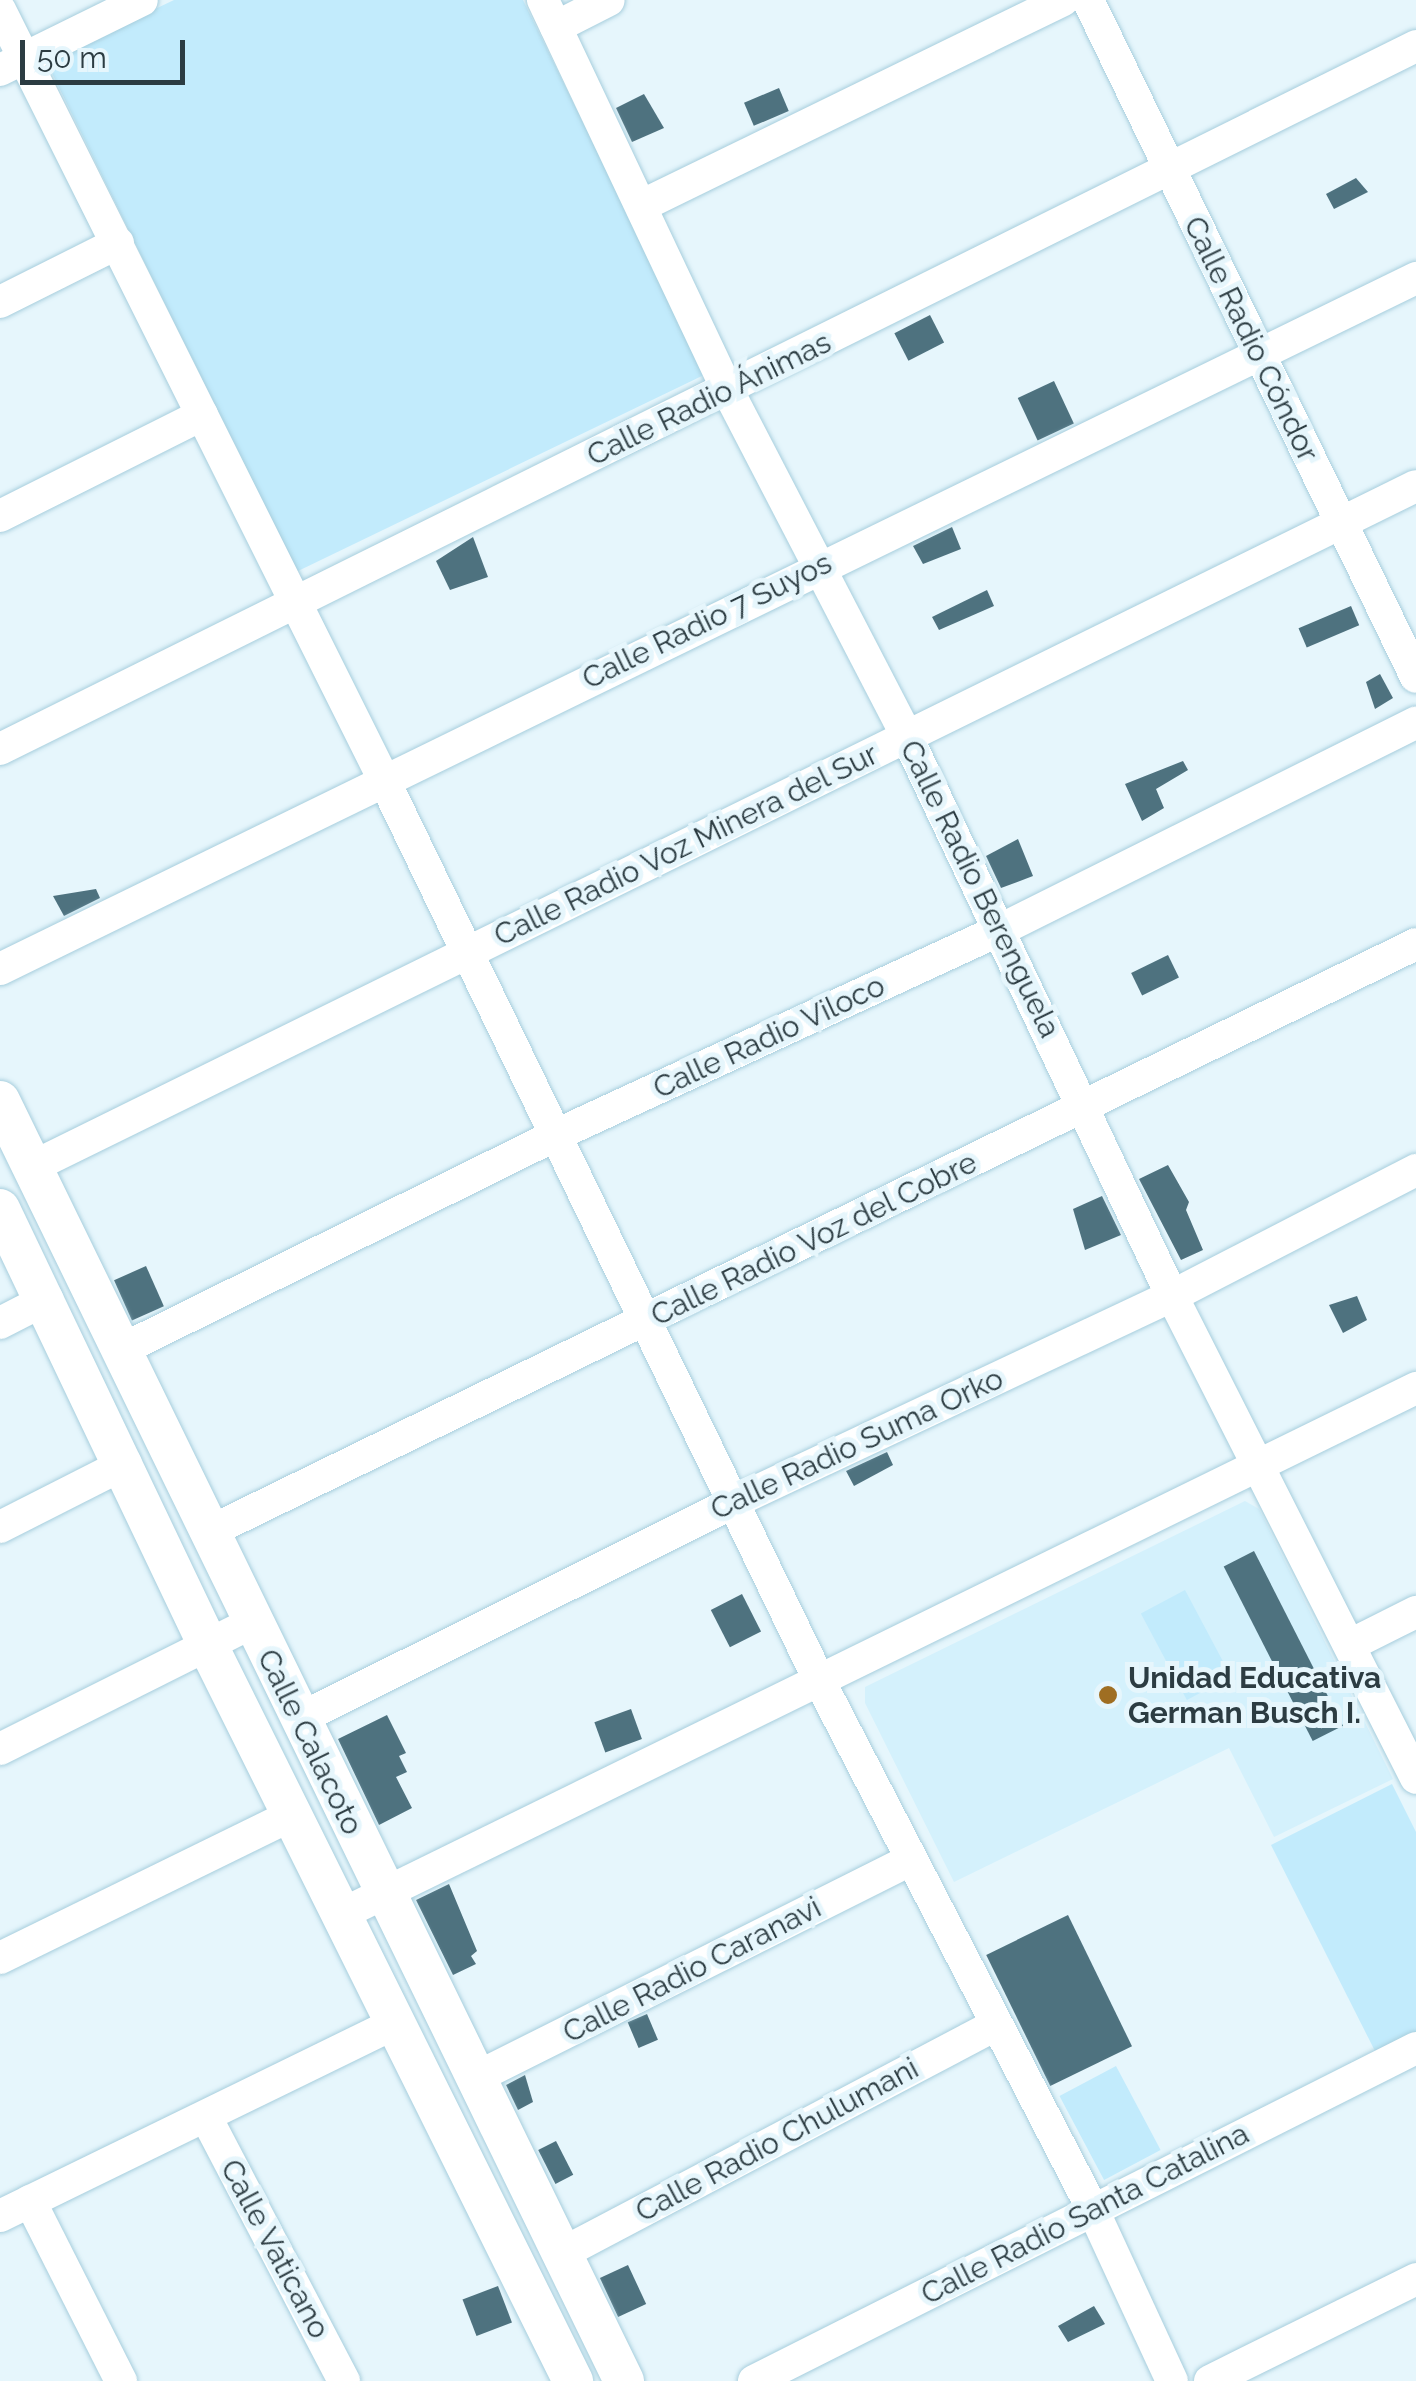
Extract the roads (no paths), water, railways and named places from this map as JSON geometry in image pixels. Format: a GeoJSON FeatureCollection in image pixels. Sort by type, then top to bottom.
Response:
{"type":"FeatureCollection","features":[{"type":"Feature","properties":{"kind":"main road","name":"Calle Calacoto"},"geometry":{"type":"LineString","coordinates":[[0,1101],[211,1531],[383,1895],[624,2381]]}},
{"type":"Feature","properties":{"kind":"main road","name":"Calle Calacoto"},"geometry":{"type":"LineString","coordinates":[[0,1209],[126,1463],[208,1646],[574,2381]]}},
{"type":"Feature","properties":{"kind":"street"},"geometry":{"type":"LineString","coordinates":[[12,64],[142,0]]}},
{"type":"Feature","properties":{"kind":"street"},"geometry":{"type":"LineString","coordinates":[[549,14],[609,0]]}},
{"type":"Feature","properties":{"kind":"street"},"geometry":{"type":"LineString","coordinates":[[644,205],[1063,0]]}},
{"type":"Feature","properties":{"kind":"street","name":"Calle Radio Cóndor"},"geometry":{"type":"LineString","coordinates":[[1088,0],[1416,677]]}},
{"type":"Feature","properties":{"kind":"street"},"geometry":{"type":"LineString","coordinates":[[0,10],[12,64],[118,243],[736,1501],[820,1682],[1093,2210],[1172,2381]]}},
{"type":"Feature","properties":{"kind":"street","name":"Calle Radio Berenguela"},"geometry":{"type":"LineString","coordinates":[[549,14],[644,205],[728,391],[907,737],[1172,1296],[1416,1778]]}},
{"type":"Feature","properties":{"kind":"street","name":"Calle Radio Ánimas"},"geometry":{"type":"LineString","coordinates":[[0,749],[291,601],[728,391],[1416,46]]}},
{"type":"Feature","properties":{"kind":"street"},"geometry":{"type":"LineString","coordinates":[[0,302],[118,243]]}},
{"type":"Feature","properties":{"kind":"street","name":"Calle Radio 7 Suyos"},"geometry":{"type":"LineString","coordinates":[[0,969],[820,566],[1261,358],[1416,278]]}},
{"type":"Feature","properties":{"kind":"street"},"geometry":{"type":"LineString","coordinates":[[0,516],[202,415]]}},
{"type":"Feature","properties":{"kind":"street","name":"Calle Radio Voz Minera del Sur"},"geometry":{"type":"LineString","coordinates":[[32,1167],[1416,486]]}},
{"type":"Feature","properties":{"kind":"street","name":"Calle Radio Viloco"},"geometry":{"type":"LineString","coordinates":[[121,1350],[554,1136],[1000,930],[1416,724]]}},
{"type":"Feature","properties":{"kind":"street","name":"Calle Radio Voz del Cobre"},"geometry":{"type":"LineString","coordinates":[[211,1531],[1416,944]]}},
{"type":"Feature","properties":{"kind":"street","name":"Calle Radio Suma Orko"},"geometry":{"type":"LineString","coordinates":[[299,1719],[736,1501],[1172,1296],[1416,1170]]}},
{"type":"Feature","properties":{"kind":"street"},"geometry":{"type":"LineString","coordinates":[[0,1322],[47,1299]]}},
{"type":"Feature","properties":{"kind":"street"},"geometry":{"type":"LineString","coordinates":[[344,1913],[820,1682],[1255,1463],[1416,1388]]}},
{"type":"Feature","properties":{"kind":"street"},"geometry":{"type":"LineString","coordinates":[[0,1526],[126,1463]]}},
{"type":"Feature","properties":{"kind":"street"},"geometry":{"type":"LineString","coordinates":[[1350,1645],[1416,1612]]}},
{"type":"Feature","properties":{"kind":"street"},"geometry":{"type":"LineString","coordinates":[[0,1749],[252,1623]]}},
{"type":"Feature","properties":{"kind":"street"},"geometry":{"type":"LineString","coordinates":[[0,1958],[294,1814]]}},
{"type":"Feature","properties":{"kind":"street","name":"Calle Radio Caranavi"},"geometry":{"type":"LineString","coordinates":[[473,2079],[910,1860]]}},
{"type":"Feature","properties":{"kind":"street"},"geometry":{"type":"LineString","coordinates":[[0,2216],[397,2022]]}},
{"type":"Feature","properties":{"kind":"street","name":"Calle Radio Chulumani"},"geometry":{"type":"LineString","coordinates":[[559,2255],[995,2025]]}},
{"type":"Feature","properties":{"kind":"street","name":"Calle Radio Santa Catalina"},"geometry":{"type":"LineString","coordinates":[[754,2381],[1416,2048]]}},
{"type":"Feature","properties":{"kind":"street","name":"Calle Vaticano"},"geometry":{"type":"LineString","coordinates":[[206,2116],[344,2381]]}},
{"type":"Feature","properties":{"kind":"street"},"geometry":{"type":"LineString","coordinates":[[30,2201],[121,2381]]}},
{"type":"Feature","properties":{"kind":"street"},"geometry":{"type":"LineString","coordinates":[[1210,2381],[1416,2279]]}},
{"type":"Feature","properties":{"kind":"place","name":"Unidad Educativa German Busch I."},"geometry":{"type":"Point","coordinates":[1108,1695]}}]}
